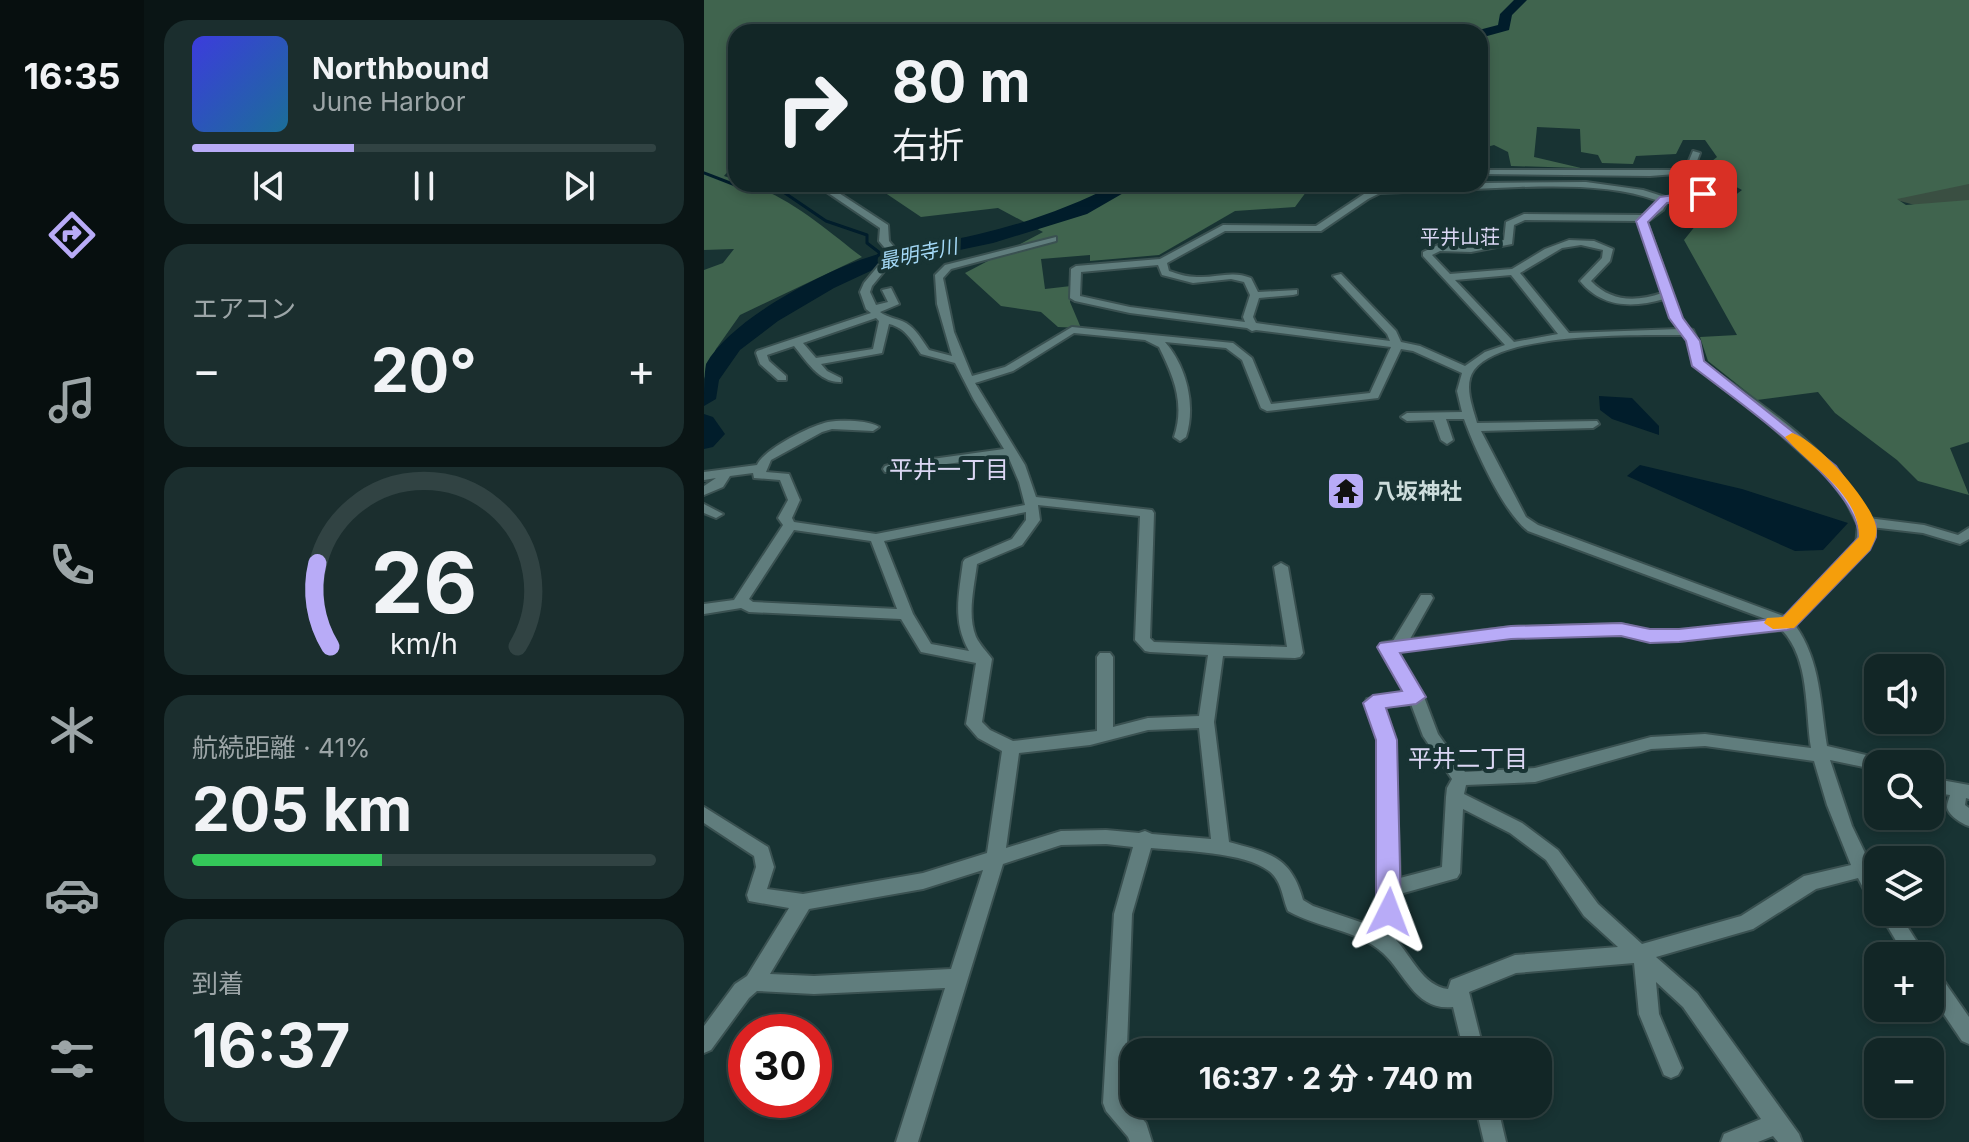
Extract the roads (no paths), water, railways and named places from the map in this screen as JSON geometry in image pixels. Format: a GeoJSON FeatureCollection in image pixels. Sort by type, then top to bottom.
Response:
{"type":"FeatureCollection","features":[{"type":"Feature","properties":{"kind":"street"},"geometry":{"type":"LineString","coordinates":[[1689,170],[1696,153]]}},
{"type":"Feature","properties":{"kind":"street"},"geometry":{"type":"LineString","coordinates":[[1488,172],[1522,169],[1557,175],[1581,172],[1664,175],[1689,170],[1712,180],[1714,185],[1698,198],[1664,200],[1651,193],[1624,189],[1488,186]]}},
{"type":"Feature","properties":{"kind":"street"},"geometry":{"type":"LineString","coordinates":[[1499,172],[1504,185]]}},
{"type":"Feature","properties":{"kind":"street"},"geometry":{"type":"LineString","coordinates":[[812,362],[878,351],[877,315],[865,292],[867,285],[894,253],[884,241],[885,227],[831,192]]}},
{"type":"Feature","properties":{"kind":"street"},"geometry":{"type":"LineString","coordinates":[[1365,192],[1371,194]]}},
{"type":"Feature","properties":{"kind":"street"},"geometry":{"type":"LineString","coordinates":[[1374,192],[1318,229],[1223,228],[1162,262],[1076,269],[1075,298],[1130,310],[1252,328],[1416,348],[1466,371]]}},
{"type":"Feature","properties":{"kind":"street"},"geometry":{"type":"LineString","coordinates":[[1511,345],[1452,277],[1426,254],[1438,248],[1471,249],[1509,242],[1509,224],[1524,217],[1644,218],[1660,208],[1664,200]]}},
{"type":"Feature","properties":{"kind":"street"},"geometry":{"type":"LineString","coordinates":[[1644,218],[1642,221],[1676,318],[1689,332],[1697,363],[1830,470],[1866,522],[1868,537],[1863,546],[1787,624],[1679,636],[1650,636],[1621,629],[1511,632],[1387,647],[1416,697],[1431,736],[1458,788],[1552,855],[1591,910],[1640,958],[1690,1000],[1791,1142]]}},
{"type":"Feature","properties":{"kind":"street"},"geometry":{"type":"LineString","coordinates":[[984,659],[970,644],[963,624],[970,562],[1017,542],[1033,520],[1033,504],[1028,479],[960,361],[939,296],[938,277],[948,267],[1053,239]]}},
{"type":"Feature","properties":{"kind":"street"},"geometry":{"type":"LineString","coordinates":[[1452,277],[1514,272],[1564,242],[1589,241],[1608,249],[1607,259],[1585,281],[1595,293],[1616,301],[1644,303],[1668,295]]}},
{"type":"Feature","properties":{"kind":"street"},"geometry":{"type":"LineString","coordinates":[[1162,262],[1165,273],[1184,279],[1237,275],[1248,280],[1255,295],[1248,317],[1252,328]]}},
{"type":"Feature","properties":{"kind":"street"},"geometry":{"type":"LineString","coordinates":[[1514,272],[1565,335]]}},
{"type":"Feature","properties":{"kind":"street"},"geometry":{"type":"LineString","coordinates":[[969,381],[1009,369],[1072,330],[1229,345],[1247,358],[1267,408],[1374,396],[1397,345],[1392,333],[1338,276]]}},
{"type":"Feature","properties":{"kind":"street"},"geometry":{"type":"LineString","coordinates":[[782,378],[764,362],[761,353],[877,315],[894,304],[887,290]]}},
{"type":"Feature","properties":{"kind":"street"},"geometry":{"type":"LineString","coordinates":[[1255,295],[1293,292]]}},
{"type":"Feature","properties":{"kind":"street"},"geometry":{"type":"LineString","coordinates":[[901,313],[907,323],[904,327]]}},
{"type":"Feature","properties":{"kind":"street"},"geometry":{"type":"LineString","coordinates":[[877,315],[904,327],[925,352],[960,361]]}},
{"type":"Feature","properties":{"kind":"street"},"geometry":{"type":"LineString","coordinates":[[1689,332],[1565,335],[1511,345],[1473,363],[1466,371],[1462,389],[1473,422],[1521,519],[1533,528],[1796,630],[1808,670],[1821,753],[1864,875]]}},
{"type":"Feature","properties":{"kind":"street"},"geometry":{"type":"LineString","coordinates":[[1134,336],[1163,345],[1182,385],[1187,418],[1180,437]]}},
{"type":"Feature","properties":{"kind":"street"},"geometry":{"type":"LineString","coordinates":[[796,341],[812,362],[837,380]]}},
{"type":"Feature","properties":{"kind":"street"},"geometry":{"type":"LineString","coordinates":[[1545,411],[1550,425]]}},
{"type":"Feature","properties":{"kind":"street"},"geometry":{"type":"LineString","coordinates":[[1439,416],[1447,440]]}},
{"type":"Feature","properties":{"kind":"street"},"geometry":{"type":"LineString","coordinates":[[1407,417],[1439,416],[1473,422],[1550,425],[1593,424]]}},
{"type":"Feature","properties":{"kind":"street"},"geometry":{"type":"LineString","coordinates":[[873,427],[832,425],[818,429],[766,458],[758,475],[785,477],[794,500],[785,518],[790,525],[876,538],[1033,504],[1147,513],[1142,640],[1150,647],[1295,653],[1281,567]]}},
{"type":"Feature","properties":{"kind":"street"},"geometry":{"type":"LineString","coordinates":[[889,469],[1011,452]]}},
{"type":"Feature","properties":{"kind":"street"},"geometry":{"type":"LineString","coordinates":[[704,476],[760,468]]}},
{"type":"Feature","properties":{"kind":"street"},"geometry":{"type":"LineString","coordinates":[[704,491],[718,484],[725,474]]}},
{"type":"Feature","properties":{"kind":"street"},"geometry":{"type":"LineString","coordinates":[[1866,522],[1924,529],[1960,540],[1969,532]]}},
{"type":"Feature","properties":{"kind":"street"},"geometry":{"type":"LineString","coordinates":[[790,525],[741,600],[749,607],[906,614]]}},
{"type":"Feature","properties":{"kind":"street"},"geometry":{"type":"LineString","coordinates":[[876,538],[906,614],[926,648],[984,659]]}},
{"type":"Feature","properties":{"kind":"street"},"geometry":{"type":"LineString","coordinates":[[1398,646],[1426,598]]}},
{"type":"Feature","properties":{"kind":"street"},"geometry":{"type":"LineString","coordinates":[[704,609],[745,603]]}},
{"type":"Feature","properties":{"kind":"street"},"geometry":{"type":"LineString","coordinates":[[1216,650],[1206,722],[1221,847]]}},
{"type":"Feature","properties":{"kind":"street"},"geometry":{"type":"LineString","coordinates":[[1105,657],[1105,735]]}},
{"type":"Feature","properties":{"kind":"street"},"geometry":{"type":"LineString","coordinates":[[984,659],[974,724],[984,734],[1011,748],[1105,735],[1148,724],[1206,722]]}},
{"type":"Feature","properties":{"kind":"street"},"geometry":{"type":"LineString","coordinates":[[1386,945],[1391,888],[1387,740],[1373,703],[1416,697]]}},
{"type":"Feature","properties":{"kind":"street"},"geometry":{"type":"LineString","coordinates":[[1458,788],[1535,775],[1651,743],[1705,740],[1821,753],[1864,761]]}},
{"type":"Feature","properties":{"kind":"street"},"geometry":{"type":"LineString","coordinates":[[907,1142],[995,861],[1011,748]]}},
{"type":"Feature","properties":{"kind":"street"},"geometry":{"type":"LineString","coordinates":[[1391,888],[1451,873],[1458,788]]}},
{"type":"Feature","properties":{"kind":"street"},"geometry":{"type":"LineString","coordinates":[[1944,788],[1964,792],[1956,807],[1969,819]]}},
{"type":"Feature","properties":{"kind":"street"},"geometry":{"type":"LineString","coordinates":[[704,814],[762,852],[765,867],[756,895],[803,902],[923,881],[1061,838],[1145,838],[1221,847],[1276,866],[1289,883],[1295,905],[1311,917],[1367,934],[1386,945],[1431,996],[1450,1000],[1461,996]]}},
{"type":"Feature","properties":{"kind":"street"},"geometry":{"type":"LineString","coordinates":[[1141,1142],[1138,1131],[1114,1103],[1123,914],[1145,838]]}},
{"type":"Feature","properties":{"kind":"street"},"geometry":{"type":"LineString","coordinates":[[1471,1038],[1458,987],[1515,964],[1640,958],[1746,923],[1811,882],[1861,870]]}},
{"type":"Feature","properties":{"kind":"street"},"geometry":{"type":"LineString","coordinates":[[704,1043],[742,991],[754,982],[803,902]]}},
{"type":"Feature","properties":{"kind":"street"},"geometry":{"type":"LineString","coordinates":[[1640,958],[1649,1014],[1671,1068]]}},
{"type":"Feature","properties":{"kind":"street"},"geometry":{"type":"LineString","coordinates":[[754,982],[814,985],[958,978]]}},
{"type":"Feature","properties":{"kind":"street"},"geometry":{"type":"LineString","coordinates":[[1944,997],[1969,1034]]}},
{"type":"Feature","properties":{"kind":"street"},"geometry":{"type":"LineString","coordinates":[[1489,1118],[1495,1142]]}},
{"type":"Feature","properties":{"kind":"street"},"geometry":{"type":"LineString","coordinates":[[1732,1142],[1777,1123]]}},
{"type":"Feature","properties":{"kind":"water"},"geometry":{"type":"Polygon","coordinates":[[[1599,396],[1632,398],[1659,426],[1659,435],[1612,419],[1600,410],[1599,396]]]}},
{"type":"Feature","properties":{"kind":"water"},"geometry":{"type":"Polygon","coordinates":[[[1640,465],[1742,489],[1848,523],[1823,550],[1795,551],[1627,476],[1640,465]]]}},
{"type":"Feature","properties":{"kind":"waterway","name":"最明寺川"},"geometry":{"type":"LineString","coordinates":[[1488,32],[1504,27],[1506,14],[1521,0]]}},
{"type":"Feature","properties":{"kind":"waterway"},"geometry":{"type":"LineString","coordinates":[[704,173],[728,182]]}},
{"type":"Feature","properties":{"kind":"waterway"},"geometry":{"type":"LineString","coordinates":[[783,192],[826,221],[867,235],[867,243],[880,253],[873,262]]}},
{"type":"Feature","properties":{"kind":"waterway","name":"最明寺川"},"geometry":{"type":"LineString","coordinates":[[704,399],[707,380],[732,345],[770,316],[827,284],[873,262],[986,239],[1080,210],[1115,192]]}},
{"type":"Feature","properties":{"kind":"waterway","name":"最明寺川"},"geometry":{"type":"LineString","coordinates":[[704,422],[712,434],[704,441]]}},
{"type":"Feature","properties":{"kind":"place","name":"八坂神社"},"geometry":{"type":"Point","coordinates":[1346,491]}},
{"type":"Feature","properties":{"kind":"district","name":"平井山荘"},"geometry":{"type":"Point","coordinates":[1460,237]}},
{"type":"Feature","properties":{"kind":"district","name":"平井一丁目"},"geometry":{"type":"Point","coordinates":[949,470]}},
{"type":"Feature","properties":{"kind":"district","name":"平井二丁目"},"geometry":{"type":"Point","coordinates":[1468,759]}}]}
